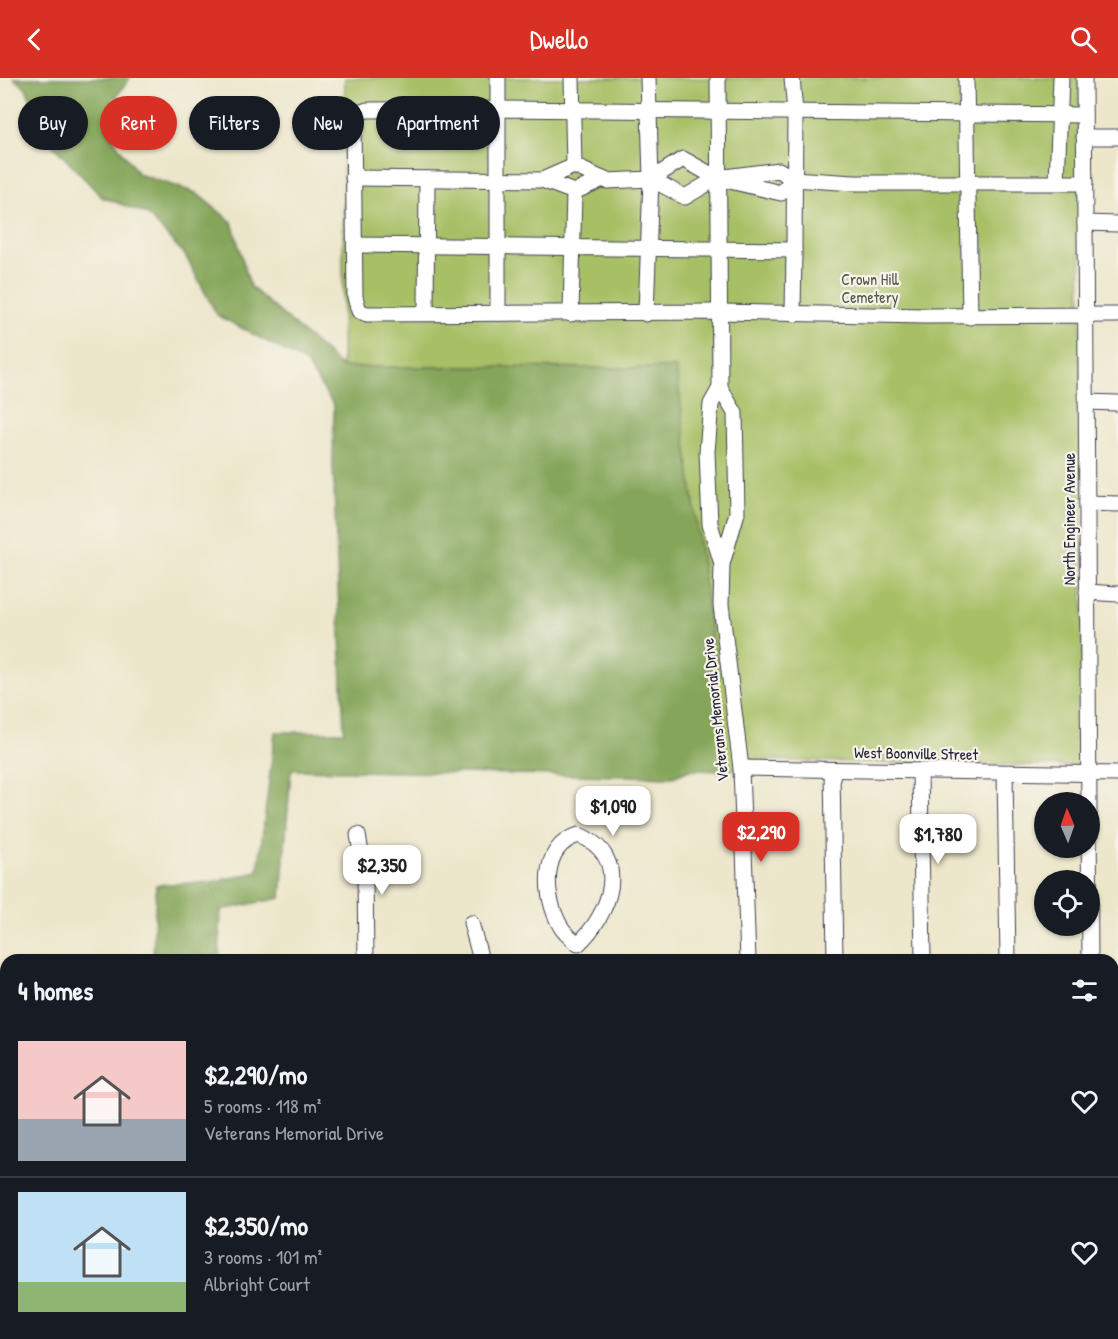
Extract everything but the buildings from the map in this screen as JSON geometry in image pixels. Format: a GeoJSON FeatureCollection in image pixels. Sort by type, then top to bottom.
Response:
{"type":"FeatureCollection","features":[{"type":"Feature","properties":{"kind":"street"},"geometry":{"type":"LineString","coordinates":[[498,78],[498,96]]}},
{"type":"Feature","properties":{"kind":"street"},"geometry":{"type":"LineString","coordinates":[[572,78],[574,166]]}},
{"type":"Feature","properties":{"kind":"street"},"geometry":{"type":"LineString","coordinates":[[646,314],[651,179],[648,78]]}},
{"type":"Feature","properties":{"kind":"street","name":"Veterans Memorial Drive"},"geometry":{"type":"LineString","coordinates":[[718,78],[720,388],[711,405],[707,452],[710,524],[722,564]]}},
{"type":"Feature","properties":{"kind":"street"},"geometry":{"type":"LineString","coordinates":[[792,78],[795,112],[794,314]]}},
{"type":"Feature","properties":{"kind":"street"},"geometry":{"type":"LineString","coordinates":[[966,78],[970,317]]}},
{"type":"Feature","properties":{"kind":"street"},"geometry":{"type":"LineString","coordinates":[[1057,182],[1061,78]]}},
{"type":"Feature","properties":{"kind":"street","name":"North Engineer Avenue"},"geometry":{"type":"LineString","coordinates":[[1084,78],[1090,954]]}},
{"type":"Feature","properties":{"kind":"street"},"geometry":{"type":"LineString","coordinates":[[500,109],[1084,115]]}},
{"type":"Feature","properties":{"kind":"street"},"geometry":{"type":"LineString","coordinates":[[376,110],[359,113],[353,122],[355,297],[359,311],[367,314],[719,312],[970,317],[1118,315]]}},
{"type":"Feature","properties":{"kind":"street"},"geometry":{"type":"LineString","coordinates":[[1084,137],[1118,137]]}},
{"type":"Feature","properties":{"kind":"street"},"geometry":{"type":"LineString","coordinates":[[498,150],[498,313]]}},
{"type":"Feature","properties":{"kind":"street"},"geometry":{"type":"LineString","coordinates":[[651,179],[683,159],[717,178]]}},
{"type":"Feature","properties":{"kind":"street"},"geometry":{"type":"LineString","coordinates":[[542,180],[574,166],[603,179]]}},
{"type":"Feature","properties":{"kind":"street"},"geometry":{"type":"LineString","coordinates":[[353,178],[542,180],[573,192],[603,179],[651,179],[685,197],[717,178],[779,170],[793,179],[855,183],[1085,183]]}},
{"type":"Feature","properties":{"kind":"street"},"geometry":{"type":"LineString","coordinates":[[426,313],[427,179]]}},
{"type":"Feature","properties":{"kind":"street"},"geometry":{"type":"LineString","coordinates":[[571,314],[573,192]]}},
{"type":"Feature","properties":{"kind":"street"},"geometry":{"type":"LineString","coordinates":[[1085,223],[1118,224]]}},
{"type":"Feature","properties":{"kind":"street"},"geometry":{"type":"LineString","coordinates":[[355,245],[794,250]]}},
{"type":"Feature","properties":{"kind":"street","name":"Veterans Memorial Drive"},"geometry":{"type":"LineString","coordinates":[[720,388],[735,413],[737,513],[722,564],[721,605],[741,768],[748,954]]}},
{"type":"Feature","properties":{"kind":"street"},"geometry":{"type":"LineString","coordinates":[[1086,402],[1118,403]]}},
{"type":"Feature","properties":{"kind":"street"},"geometry":{"type":"LineString","coordinates":[[1086,503],[1118,504]]}},
{"type":"Feature","properties":{"kind":"street"},"geometry":{"type":"LineString","coordinates":[[1087,592],[1118,594]]}},
{"type":"Feature","properties":{"kind":"street","name":"West Boonville Street"},"geometry":{"type":"LineString","coordinates":[[741,768],[1118,774]]}},
{"type":"Feature","properties":{"kind":"street"},"geometry":{"type":"LineString","coordinates":[[832,770],[835,954]]}},
{"type":"Feature","properties":{"kind":"street"},"geometry":{"type":"LineString","coordinates":[[920,771],[923,954]]}},
{"type":"Feature","properties":{"kind":"street"},"geometry":{"type":"LineString","coordinates":[[1005,773],[1008,954]]}},
{"type":"Feature","properties":{"kind":"street"},"geometry":{"type":"LineString","coordinates":[[358,835],[365,876],[366,954]]}},
{"type":"Feature","properties":{"kind":"street"},"geometry":{"type":"LineString","coordinates":[[577,954],[578,944],[591,932],[603,911],[611,879],[609,866],[600,847],[579,835],[568,838],[557,850],[549,866],[547,881],[561,928],[578,944]]}},
{"type":"Feature","properties":{"kind":"street"},"geometry":{"type":"LineString","coordinates":[[471,923],[479,954]]}},
{"type":"Feature","properties":{"kind":"green space"},"geometry":{"type":"Polygon","coordinates":[[[13,78],[130,78],[117,96],[100,96],[100,150],[121,150],[138,174],[196,193],[232,222],[250,286],[342,367],[676,368],[729,771],[689,770],[673,777],[291,770],[281,898],[221,910],[219,954],[153,954],[156,885],[211,882],[258,872],[275,732],[344,732],[333,465],[334,405],[305,362],[217,315],[185,255],[147,214],[102,197],[57,150],[88,150],[88,96],[29,96],[26,88],[13,78]]]}},
{"type":"Feature","properties":{"kind":"green space","name":"Crown Hill Cemetery"},"geometry":{"type":"Polygon","coordinates":[[[345,78],[1079,78],[1084,758],[1078,766],[753,760],[729,771],[676,368],[342,367],[344,150],[364,150],[364,96],[345,96],[345,78]]]}}]}
